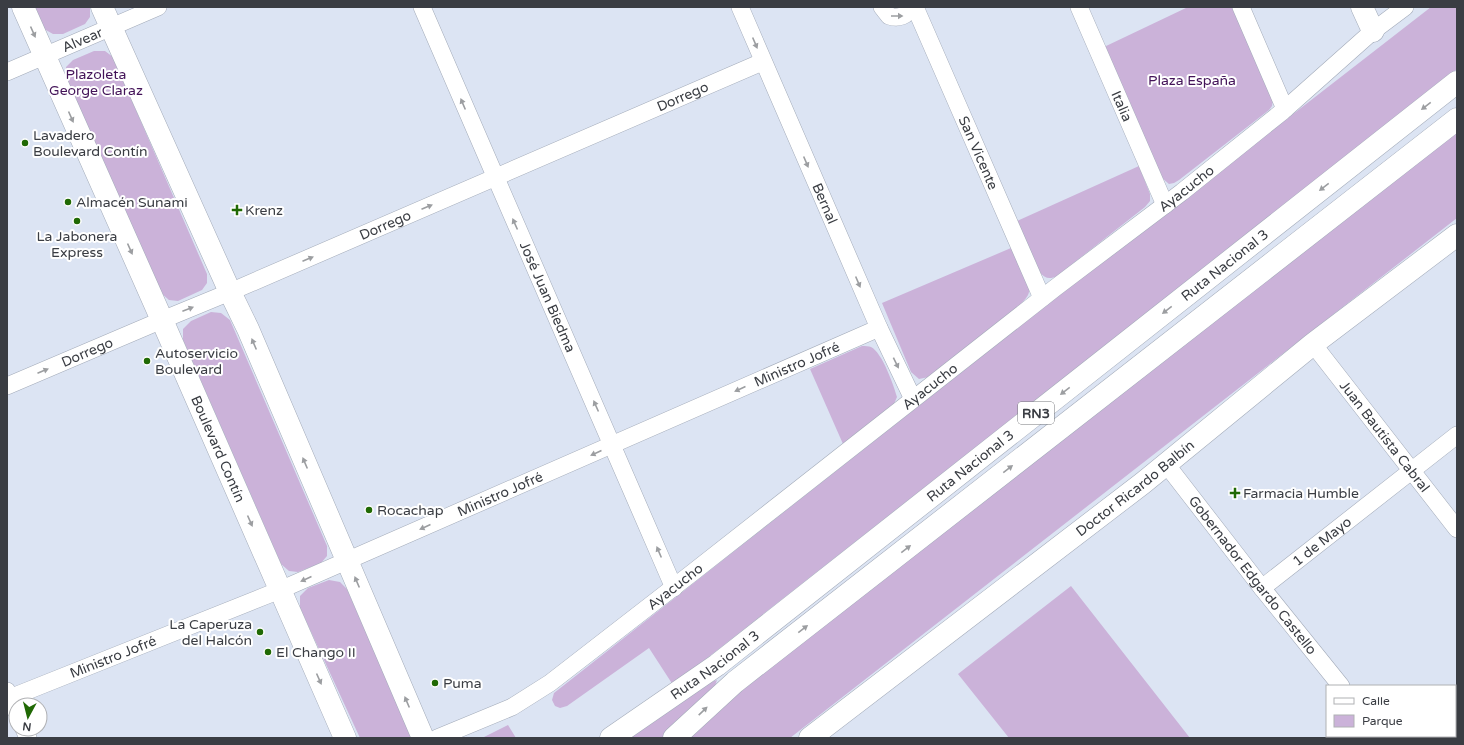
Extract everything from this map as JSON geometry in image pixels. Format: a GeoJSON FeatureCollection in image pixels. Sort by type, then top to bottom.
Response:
{"type":"FeatureCollection","features":[{"type":"Feature","properties":{"kind":"main road","name":"Boulevard Contín"},"geometry":{"type":"LineString","coordinates":[[23,7],[345,738]]}},
{"type":"Feature","properties":{"kind":"main road"},"geometry":{"type":"LineString","coordinates":[[102,7],[248,330],[423,738]]}},
{"type":"Feature","properties":{"kind":"main road"},"geometry":{"type":"LineString","coordinates":[[1362,7],[1373,31]]}},
{"type":"Feature","properties":{"kind":"main road","name":"Ruta Nacional 3"},"geometry":{"type":"LineString","coordinates":[[611,738],[717,665],[1457,82]]}},
{"type":"Feature","properties":{"kind":"main road","name":"Ruta Nacional 3"},"geometry":{"type":"LineString","coordinates":[[674,738],[735,682],[1457,119]]}},
{"type":"Feature","properties":{"kind":"main road","name":"Doctor Ricardo Balbín"},"geometry":{"type":"LineString","coordinates":[[810,738],[1131,492],[1313,344],[1457,235]]}},
{"type":"Feature","properties":{"kind":"street","name":"Alvear"},"geometry":{"type":"LineString","coordinates":[[7,72],[158,7]]}},
{"type":"Feature","properties":{"kind":"street","name":"José Juan Biedma"},"geometry":{"type":"LineString","coordinates":[[422,7],[674,588]]}},
{"type":"Feature","properties":{"kind":"street","name":"Bernal"},"geometry":{"type":"LineString","coordinates":[[740,7],[762,62],[878,328],[913,399]]}},
{"type":"Feature","properties":{"kind":"street"},"geometry":{"type":"LineString","coordinates":[[882,7],[885,12],[894,17],[904,16],[912,7]]}},
{"type":"Feature","properties":{"kind":"street","name":"San Vicente"},"geometry":{"type":"LineString","coordinates":[[915,7],[1042,298]]}},
{"type":"Feature","properties":{"kind":"street","name":"Italia"},"geometry":{"type":"LineString","coordinates":[[1079,7],[1166,204]]}},
{"type":"Feature","properties":{"kind":"street"},"geometry":{"type":"LineString","coordinates":[[1241,7],[1285,109]]}},
{"type":"Feature","properties":{"kind":"street","name":"Ayacucho"},"geometry":{"type":"LineString","coordinates":[[436,738],[512,707],[550,683],[674,588],[1042,298],[1166,204],[1285,109],[1373,31],[1405,7]]}},
{"type":"Feature","properties":{"kind":"street","name":"Dorrego"},"geometry":{"type":"LineString","coordinates":[[7,386],[230,292],[762,62]]}},
{"type":"Feature","properties":{"kind":"street","name":"Ministro Jofré"},"geometry":{"type":"LineString","coordinates":[[17,697],[348,561],[878,328]]}},
{"type":"Feature","properties":{"kind":"street","name":"Juan Bautista Cabral"},"geometry":{"type":"LineString","coordinates":[[1313,344],[1457,529]]}},
{"type":"Feature","properties":{"kind":"street","name":"1 de Mayo"},"geometry":{"type":"LineString","coordinates":[[1262,588],[1457,435]]}},
{"type":"Feature","properties":{"kind":"street","name":"Gobernador Edgardo Castello"},"geometry":{"type":"LineString","coordinates":[[1166,464],[1262,588],[1340,685]]}},
{"type":"Feature","properties":{"kind":"green space"},"geometry":{"type":"Polygon","coordinates":[[[34,7],[90,7],[90,17],[85,24],[63,34],[53,34],[44,29],[34,7]]]}},
{"type":"Feature","properties":{"kind":"green space","name":"Plaza España"},"geometry":{"type":"Polygon","coordinates":[[[1188,7],[1233,7],[1273,100],[1272,106],[1269,110],[1179,180],[1169,184],[1162,178],[1104,47],[1188,7]]]}},
{"type":"Feature","properties":{"kind":"green space"},"geometry":{"type":"Polygon","coordinates":[[[1431,7],[1457,7],[1457,69],[673,685],[649,648],[567,706],[560,708],[555,706],[552,700],[554,693],[1038,312],[1431,7]]]}},
{"type":"Feature","properties":{"kind":"green space","name":"Plazoleta George Claraz"},"geometry":{"type":"Polygon","coordinates":[[[94,51],[105,51],[113,57],[207,274],[207,283],[202,290],[178,301],[169,300],[161,293],[66,78],[66,67],[73,60],[94,51]]]}},
{"type":"Feature","properties":{"kind":"green space"},"geometry":{"type":"Polygon","coordinates":[[[1457,132],[1457,218],[790,738],[688,738],[732,696],[1457,132]]]}},
{"type":"Feature","properties":{"kind":"green space"},"geometry":{"type":"Polygon","coordinates":[[[1139,166],[1150,194],[1150,201],[1145,207],[1057,276],[1049,278],[1041,274],[1017,221],[1139,166]]]}},
{"type":"Feature","properties":{"kind":"green space"},"geometry":{"type":"Polygon","coordinates":[[[1011,248],[1029,288],[1029,293],[1027,296],[1021,304],[929,377],[919,379],[911,372],[882,303],[1011,248]]]}},
{"type":"Feature","properties":{"kind":"green space"},"geometry":{"type":"Polygon","coordinates":[[[211,312],[221,313],[230,320],[327,546],[327,556],[321,563],[298,572],[289,571],[281,564],[183,340],[183,329],[191,321],[211,312]]]}},
{"type":"Feature","properties":{"kind":"green space"},"geometry":{"type":"Polygon","coordinates":[[[862,346],[871,347],[879,355],[887,370],[897,397],[893,406],[843,444],[810,369],[862,346]]]}},
{"type":"Feature","properties":{"kind":"green space"},"geometry":{"type":"Polygon","coordinates":[[[329,580],[340,582],[347,589],[412,738],[360,738],[300,608],[300,596],[308,588],[329,580]]]}},
{"type":"Feature","properties":{"kind":"green space"},"geometry":{"type":"Polygon","coordinates":[[[1071,586],[1190,738],[1009,738],[958,674],[1071,586]]]}},
{"type":"Feature","properties":{"kind":"green space"},"geometry":{"type":"Polygon","coordinates":[[[717,680],[715,686],[710,692],[662,738],[627,738],[711,682],[717,680]]]}},
{"type":"Feature","properties":{"kind":"green space"},"geometry":{"type":"Polygon","coordinates":[[[508,725],[516,738],[482,738],[508,725]]]}},
{"type":"Feature","properties":{"kind":"place","name":"Lavadero Boulevard Contín"},"geometry":{"type":"Point","coordinates":[25,143]}},
{"type":"Feature","properties":{"kind":"place","name":"Almacén Sunami"},"geometry":{"type":"Point","coordinates":[68,202]}},
{"type":"Feature","properties":{"kind":"place","name":"Krenz"},"geometry":{"type":"Point","coordinates":[237,210]}},
{"type":"Feature","properties":{"kind":"place","name":"La Jabonera Express"},"geometry":{"type":"Point","coordinates":[77,221]}},
{"type":"Feature","properties":{"kind":"place","name":"Autoservicio Boulevard"},"geometry":{"type":"Point","coordinates":[147,361]}},
{"type":"Feature","properties":{"kind":"place","name":"Farmacia Humble"},"geometry":{"type":"Point","coordinates":[1235,493]}},
{"type":"Feature","properties":{"kind":"place","name":"Rocachap"},"geometry":{"type":"Point","coordinates":[369,510]}},
{"type":"Feature","properties":{"kind":"place","name":"La Caperuza del Halcón"},"geometry":{"type":"Point","coordinates":[260,632]}},
{"type":"Feature","properties":{"kind":"place","name":"El Chango II"},"geometry":{"type":"Point","coordinates":[268,652]}},
{"type":"Feature","properties":{"kind":"place","name":"Puma"},"geometry":{"type":"Point","coordinates":[435,683]}}]}
